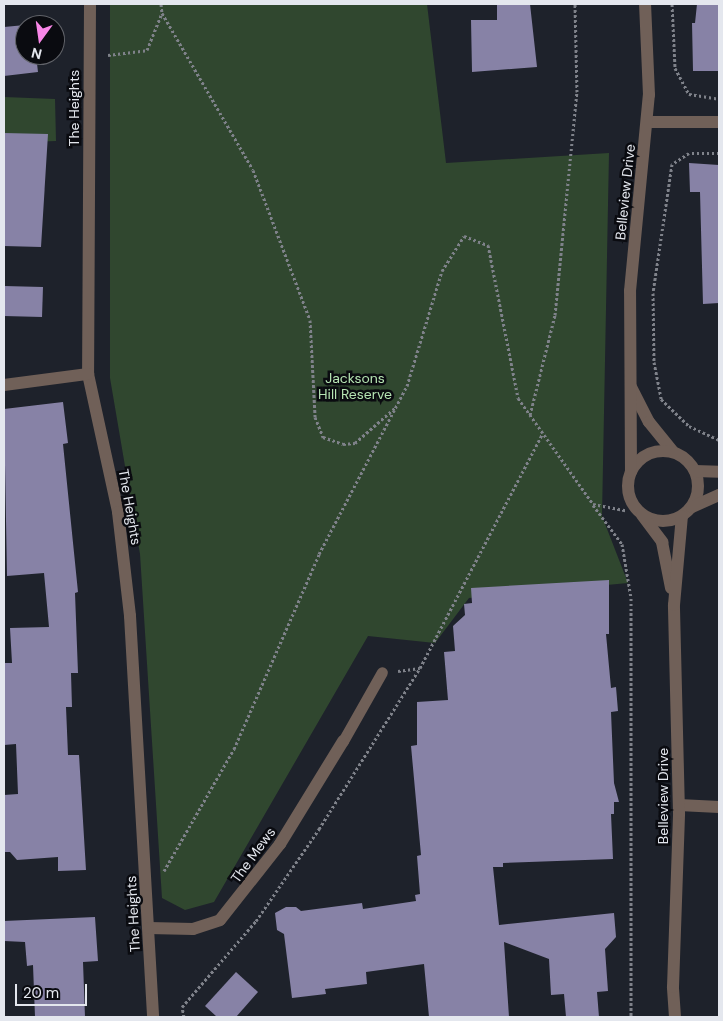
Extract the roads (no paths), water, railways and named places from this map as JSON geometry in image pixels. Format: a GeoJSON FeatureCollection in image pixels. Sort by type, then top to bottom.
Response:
{"type":"FeatureCollection","features":[{"type":"Feature","properties":{"kind":"street","name":"The Heights"},"geometry":{"type":"LineString","coordinates":[[90,4],[88,374],[118,512],[124,561],[154,1017]]}},
{"type":"Feature","properties":{"kind":"street","name":"Belleview Drive"},"geometry":{"type":"LineString","coordinates":[[631,472],[629,383],[630,291],[649,95],[645,4]]}},
{"type":"Feature","properties":{"kind":"street"},"geometry":{"type":"LineString","coordinates":[[646,122],[719,122]]}},
{"type":"Feature","properties":{"kind":"street"},"geometry":{"type":"LineString","coordinates":[[4,385],[88,374]]}},
{"type":"Feature","properties":{"kind":"street","name":"Belleview Drive"},"geometry":{"type":"LineString","coordinates":[[629,383],[649,422],[673,452]]}},
{"type":"Feature","properties":{"kind":"street"},"geometry":{"type":"LineString","coordinates":[[692,507],[699,489],[695,471],[690,462],[673,452],[653,452],[636,463],[631,472],[629,494],[640,512],[660,521],[682,516],[692,507],[719,495]]}},
{"type":"Feature","properties":{"kind":"street"},"geometry":{"type":"LineString","coordinates":[[695,471],[719,472]]}},
{"type":"Feature","properties":{"kind":"street","name":"Belleview Drive"},"geometry":{"type":"LineString","coordinates":[[640,512],[662,542],[674,605]]}},
{"type":"Feature","properties":{"kind":"street","name":"Belleview Drive"},"geometry":{"type":"LineString","coordinates":[[675,1017],[673,986],[679,805],[674,605],[682,516]]}},
{"type":"Feature","properties":{"kind":"street","name":"The Mews"},"geometry":{"type":"LineString","coordinates":[[148,928],[193,929],[220,920],[280,844],[343,741]]}},
{"type":"Feature","properties":{"kind":"street"},"geometry":{"type":"LineString","coordinates":[[679,805],[719,807]]}},
{"type":"Feature","properties":{"kind":"street","name":"Belleview Drive"},"geometry":{"type":"LineString","coordinates":[[667,1017],[673,986]]}},
{"type":"Feature","properties":{"kind":"lane"},"geometry":{"type":"LineString","coordinates":[[343,741],[382,672]]}},
{"type":"Feature","properties":{"kind":"park label","name":"Jacksons Hill Reserve"},"geometry":{"type":"Point","coordinates":[355,386]}}]}
